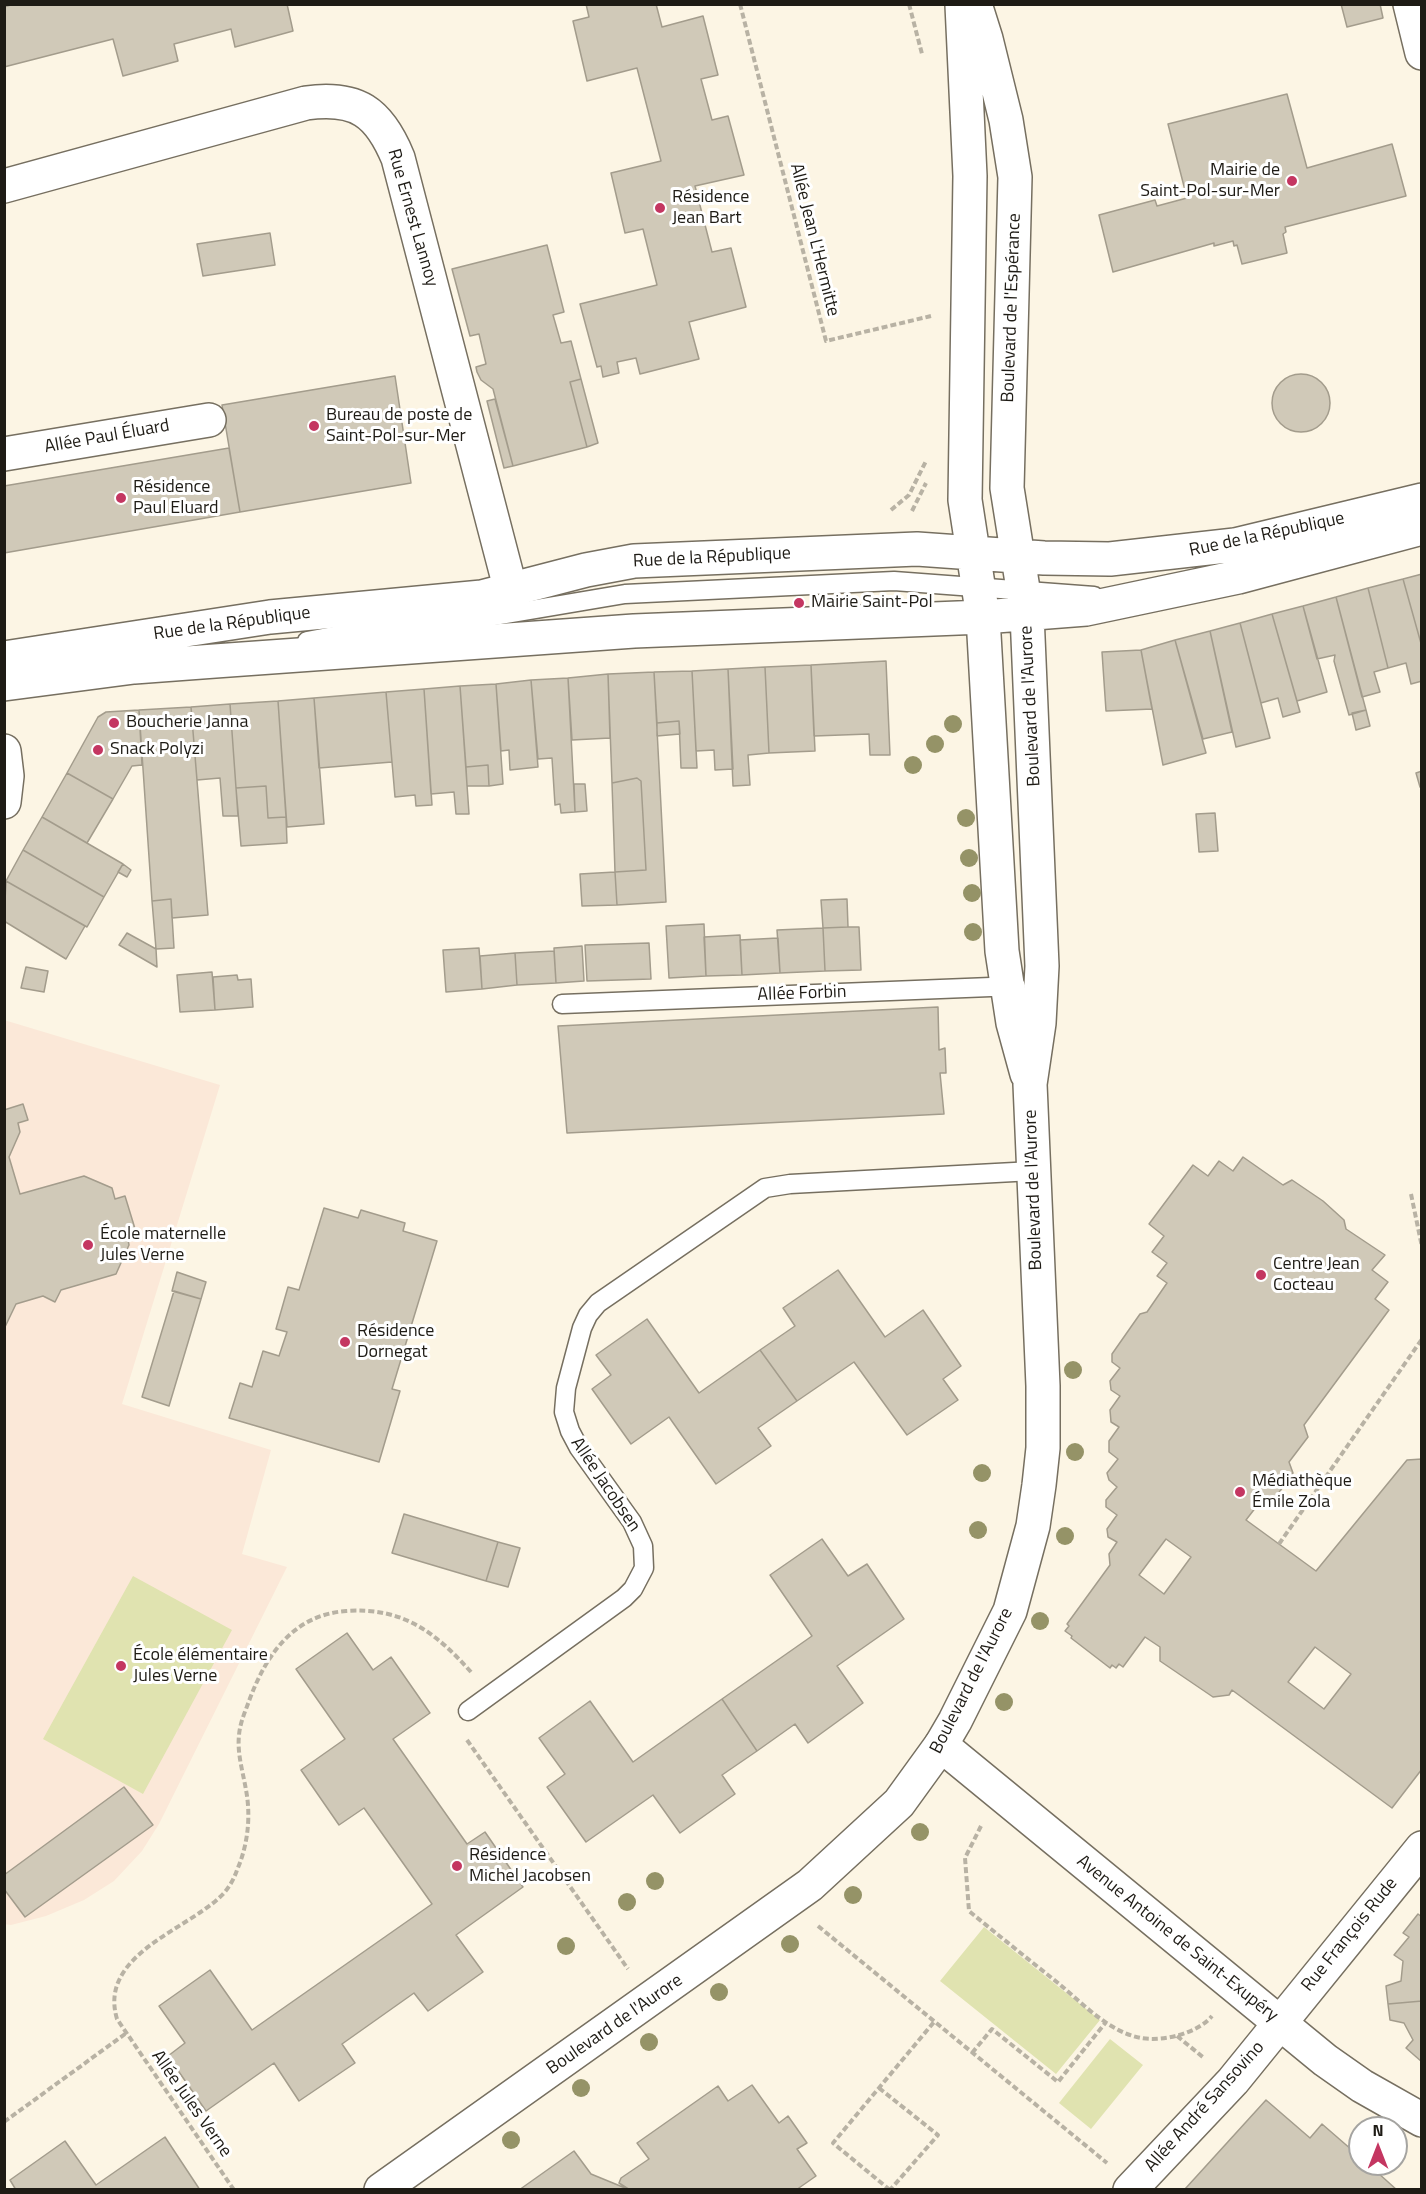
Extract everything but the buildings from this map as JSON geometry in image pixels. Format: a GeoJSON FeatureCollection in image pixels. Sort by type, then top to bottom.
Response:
{"type":"FeatureCollection","features":[{"type":"Feature","properties":{"kind":"street"},"geometry":{"type":"LineString","coordinates":[[962,4],[969,114],[964,482],[980,602]]}},
{"type":"Feature","properties":{"kind":"street","name":"Boulevard de l'Espérance"},"geometry":{"type":"LineString","coordinates":[[975,4],[987,39],[1006,120],[1015,177],[1007,488],[1025,602]]}},
{"type":"Feature","properties":{"kind":"street"},"geometry":{"type":"LineString","coordinates":[[1410,4],[1422,53]]}},
{"type":"Feature","properties":{"kind":"street","name":"Rue Ernest Lannoy"},"geometry":{"type":"LineString","coordinates":[[4,186],[306,103],[337,101],[352,104],[366,111],[384,131],[398,159],[511,591]]}},
{"type":"Feature","properties":{"kind":"street","name":"Allée Paul Éluard"},"geometry":{"type":"LineString","coordinates":[[4,454],[208,420]]}},
{"type":"Feature","properties":{"kind":"street","name":"Rue de la République"},"geometry":{"type":"LineString","coordinates":[[4,657],[270,617],[424,604],[511,591],[586,570],[634,561],[917,549],[1086,560],[1195,551],[1254,541],[1422,500]]}},
{"type":"Feature","properties":{"kind":"street","name":"Rue de la République"},"geometry":{"type":"LineString","coordinates":[[4,684],[102,670],[634,632],[980,602],[1025,602],[1086,609],[1249,574],[1422,528]]}},
{"type":"Feature","properties":{"kind":"street","name":"Boulevard de l'Aurore"},"geometry":{"type":"LineString","coordinates":[[980,602],[1002,951],[1017,1042],[1030,1084]]}},
{"type":"Feature","properties":{"kind":"street","name":"Boulevard de l'Aurore"},"geometry":{"type":"LineString","coordinates":[[381,2190],[789,1902],[879,1824],[899,1803],[941,1745],[1010,1611],[1033,1526],[1043,1448],[1043,1386],[1030,1084],[1042,985],[1025,602]]}},
{"type":"Feature","properties":{"kind":"street"},"geometry":{"type":"LineString","coordinates":[[4,751],[7,776],[4,802]]}},
{"type":"Feature","properties":{"kind":"street","name":"Avenue Antoine de Saint-Exupéry"},"geometry":{"type":"LineString","coordinates":[[941,1745],[1279,2023],[1362,2086],[1422,2120]]}},
{"type":"Feature","properties":{"kind":"street","name":"Rue François Rude"},"geometry":{"type":"LineString","coordinates":[[1279,2023],[1422,1848]]}},
{"type":"Feature","properties":{"kind":"street","name":"Allée André Sansovino"},"geometry":{"type":"LineString","coordinates":[[1132,2187],[1233,2081],[1279,2023]]}},
{"type":"Feature","properties":{"kind":"lane","name":"Allée Forbin"},"geometry":{"type":"LineString","coordinates":[[562,1004],[1042,985]]}},
{"type":"Feature","properties":{"kind":"lane","name":"Allée Jacobsen"},"geometry":{"type":"LineString","coordinates":[[468,1712],[624,1598],[633,1589],[644,1568],[645,1556],[636,1529],[579,1448],[566,1422],[564,1407],[566,1388],[578,1341],[592,1309],[761,1189],[790,1184],[1033,1172]]}},
{"type":"Feature","properties":{"kind":"path","name":"Allée Jean L'Hermitte"},"geometry":{"type":"LineString","coordinates":[[740,4],[826,341],[907,320],[967,309]]}},
{"type":"Feature","properties":{"kind":"path"},"geometry":{"type":"LineString","coordinates":[[909,4],[922,54]]}},
{"type":"Feature","properties":{"kind":"path"},"geometry":{"type":"LineString","coordinates":[[1411,1194],[1422,1247]]}},
{"type":"Feature","properties":{"kind":"path"},"geometry":{"type":"LineString","coordinates":[[1279,1544],[1422,1340]]}},
{"type":"Feature","properties":{"kind":"path","name":"Allée Jules Verne"},"geometry":{"type":"LineString","coordinates":[[234,2190],[125,2034],[113,2008],[124,1969],[142,1953],[220,1897],[238,1870],[248,1824],[239,1735],[264,1665],[278,1644],[322,1615],[336,1612],[371,1611],[406,1618],[425,1628],[453,1652],[490,1695]]}},
{"type":"Feature","properties":{"kind":"path"},"geometry":{"type":"LineString","coordinates":[[468,1712],[462,1724],[468,1741],[650,2001]]}},
{"type":"Feature","properties":{"kind":"path"},"geometry":{"type":"LineString","coordinates":[[1002,1795],[978,1831],[965,1858],[969,1911],[1106,2022],[1141,2038],[1177,2036],[1205,2025],[1237,1987]]}},
{"type":"Feature","properties":{"kind":"path"},"geometry":{"type":"LineString","coordinates":[[789,1902],[1132,2187]]}},
{"type":"Feature","properties":{"kind":"path"},"geometry":{"type":"LineString","coordinates":[[879,2088],[938,2135],[890,2190],[833,2142],[934,2022]]}},
{"type":"Feature","properties":{"kind":"path"},"geometry":{"type":"LineString","coordinates":[[972,2052],[992,2029],[1058,2082],[1106,2022]]}},
{"type":"Feature","properties":{"kind":"path"},"geometry":{"type":"LineString","coordinates":[[4,2112],[7,2121],[125,2034]]}},
{"type":"Feature","properties":{"kind":"shaded area"},"geometry":{"type":"Polygon","coordinates":[[[4,1020],[220,1085],[122,1404],[271,1450],[242,1554],[287,1567],[159,1824],[142,1851],[114,1881],[84,1900],[46,1916],[11,1925],[4,1924],[4,1020]]]}},
{"type":"Feature","properties":{"kind":"green space"},"geometry":{"type":"Polygon","coordinates":[[[133,1576],[232,1630],[143,1794],[43,1739],[133,1576]]]}},
{"type":"Feature","properties":{"kind":"green space"},"geometry":{"type":"Polygon","coordinates":[[[984,1927],[1100,2020],[1056,2074],[940,1981],[984,1927]]]}},
{"type":"Feature","properties":{"kind":"green space"},"geometry":{"type":"Polygon","coordinates":[[[1110,2039],[1143,2065],[1091,2129],[1059,2103],[1110,2039]]]}},
{"type":"Feature","properties":{"kind":"place","name":"Mairie de Saint-Pol-sur-Mer"},"geometry":{"type":"Point","coordinates":[1292,181]}},
{"type":"Feature","properties":{"kind":"place","name":"Résidence Jean Bart"},"geometry":{"type":"Point","coordinates":[660,208]}},
{"type":"Feature","properties":{"kind":"place","name":"Bureau de poste de Saint-Pol-sur-Mer"},"geometry":{"type":"Point","coordinates":[314,426]}},
{"type":"Feature","properties":{"kind":"place","name":"Résidence Paul Eluard"},"geometry":{"type":"Point","coordinates":[121,498]}},
{"type":"Feature","properties":{"kind":"place","name":"Mairie Saint-Pol"},"geometry":{"type":"Point","coordinates":[799,603]}},
{"type":"Feature","properties":{"kind":"place","name":"Boucherie Janna"},"geometry":{"type":"Point","coordinates":[114,723]}},
{"type":"Feature","properties":{"kind":"place","name":"Snack Polyzi"},"geometry":{"type":"Point","coordinates":[98,750]}},
{"type":"Feature","properties":{"kind":"place","name":"École maternelle Jules Verne"},"geometry":{"type":"Point","coordinates":[88,1245]}},
{"type":"Feature","properties":{"kind":"place","name":"Centre Jean Cocteau"},"geometry":{"type":"Point","coordinates":[1261,1275]}},
{"type":"Feature","properties":{"kind":"place","name":"Résidence Dornegat"},"geometry":{"type":"Point","coordinates":[345,1342]}},
{"type":"Feature","properties":{"kind":"place","name":"Médiathèque Émile Zola"},"geometry":{"type":"Point","coordinates":[1240,1492]}},
{"type":"Feature","properties":{"kind":"place","name":"École élémentaire Jules Verne"},"geometry":{"type":"Point","coordinates":[121,1666]}},
{"type":"Feature","properties":{"kind":"place","name":"Résidence Michel Jacobsen"},"geometry":{"type":"Point","coordinates":[457,1866]}}]}
